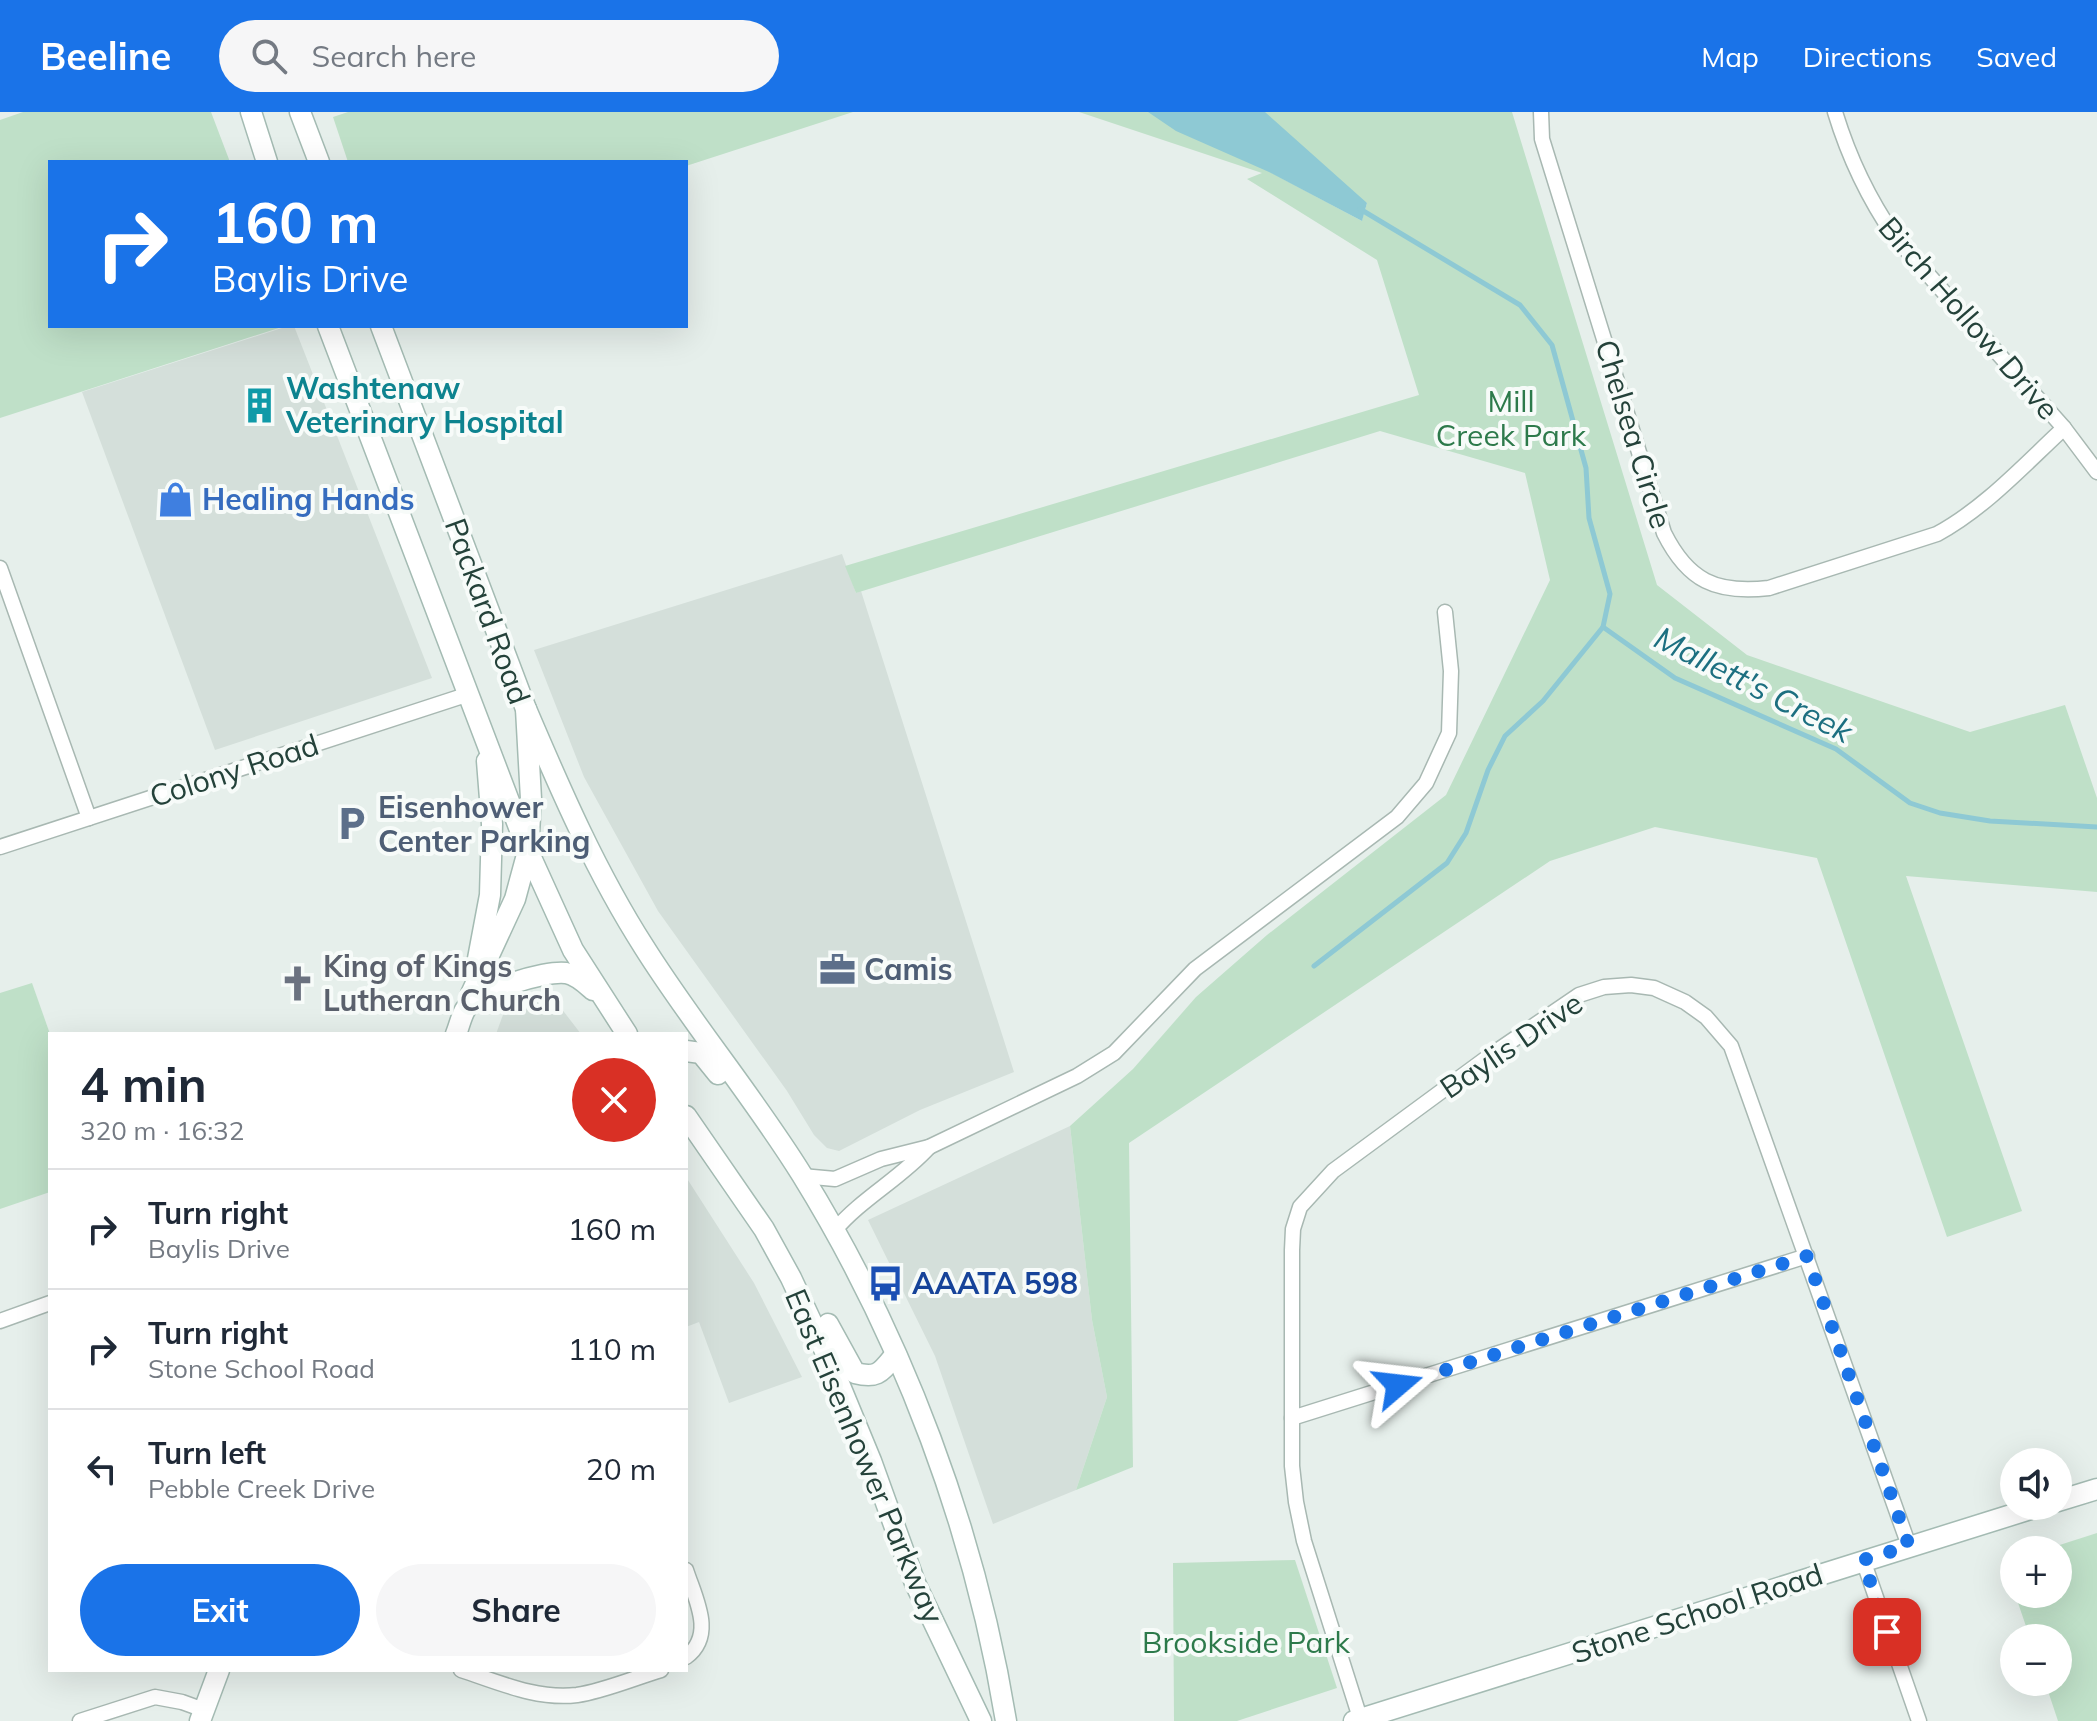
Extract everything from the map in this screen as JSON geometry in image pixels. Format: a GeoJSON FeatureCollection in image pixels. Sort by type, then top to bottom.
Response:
{"type":"FeatureCollection","features":[{"type":"Feature","properties":{"kind":"main road"},"geometry":{"type":"LineString","coordinates":[[251,112],[266,160]]}},
{"type":"Feature","properties":{"kind":"main road"},"geometry":{"type":"LineString","coordinates":[[299,113],[305,160]]}},
{"type":"Feature","properties":{"kind":"main road"},"geometry":{"type":"LineString","coordinates":[[299,113],[318,160]]}},
{"type":"Feature","properties":{"kind":"main road","name":"Packard Road"},"geometry":{"type":"LineString","coordinates":[[329,328],[528,851]]}},
{"type":"Feature","properties":{"kind":"main road"},"geometry":{"type":"LineString","coordinates":[[368,328],[392,391],[422,434]]}},
{"type":"Feature","properties":{"kind":"main road","name":"Packard Road"},"geometry":{"type":"LineString","coordinates":[[382,328],[526,709],[531,799],[528,851],[515,899],[457,1032]]}},
{"type":"Feature","properties":{"kind":"main road","name":"East Eisenhower Parkway"},"geometry":{"type":"LineString","coordinates":[[526,709],[604,878],[644,947],[802,1176],[834,1231],[895,1355],[925,1428],[960,1528],[986,1617],[1006,1721]]}},
{"type":"Feature","properties":{"kind":"main road"},"geometry":{"type":"LineString","coordinates":[[469,1001],[490,895],[492,824],[485,737]]}},
{"type":"Feature","properties":{"kind":"main road"},"geometry":{"type":"LineString","coordinates":[[528,851],[573,950],[626,1032]]}},
{"type":"Feature","properties":{"kind":"main road"},"geometry":{"type":"LineString","coordinates":[[469,1001],[551,973],[575,975],[602,997]]}},
{"type":"Feature","properties":{"kind":"main road"},"geometry":{"type":"LineString","coordinates":[[688,1051],[701,1053],[736,1097],[762,1114]]}},
{"type":"Feature","properties":{"kind":"main road","name":"East Eisenhower Parkway"},"geometry":{"type":"LineString","coordinates":[[688,1119],[764,1229],[791,1278],[866,1448],[915,1583],[981,1721]]}},
{"type":"Feature","properties":{"kind":"main road"},"geometry":{"type":"LineString","coordinates":[[791,1278],[807,1290],[818,1305],[855,1373],[868,1377],[876,1375],[895,1355]]}},
{"type":"Feature","properties":{"kind":"main road"},"geometry":{"type":"LineString","coordinates":[[2072,1497],[2097,1489]]}},
{"type":"Feature","properties":{"kind":"main road","name":"Stone School Road"},"geometry":{"type":"LineString","coordinates":[[1359,1720],[2000,1518]]}},
{"type":"Feature","properties":{"kind":"main road"},"geometry":{"type":"LineString","coordinates":[[202,1716],[218,1672]]}},
{"type":"Feature","properties":{"kind":"street","name":"Chelsea Circle"},"geometry":{"type":"LineString","coordinates":[[1541,112],[1542,139],[1664,533],[1676,557],[1698,577],[1721,587],[1742,591],[1769,588],[1937,534],[1977,507],[2064,428]]}},
{"type":"Feature","properties":{"kind":"street","name":"Birch Hollow Drive"},"geometry":{"type":"LineString","coordinates":[[1835,112],[1858,175],[1895,237],[2064,428],[2097,472]]}},
{"type":"Feature","properties":{"kind":"street"},"geometry":{"type":"LineString","coordinates":[[0,568],[89,818]]}},
{"type":"Feature","properties":{"kind":"street"},"geometry":{"type":"LineString","coordinates":[[802,1176],[835,1179],[881,1159],[929,1147],[1077,1076],[1114,1053],[1195,969],[1397,817],[1426,783],[1449,733],[1451,671],[1445,612]]}},
{"type":"Feature","properties":{"kind":"street","name":"Colony Road"},"geometry":{"type":"LineString","coordinates":[[0,847],[469,694]]}},
{"type":"Feature","properties":{"kind":"street","name":"Baylis Drive"},"geometry":{"type":"LineString","coordinates":[[1359,1720],[1304,1541],[1296,1502],[1292,1418],[1292,1250],[1293,1229],[1300,1207],[1333,1171],[1488,1057],[1579,995],[1604,987],[1631,985],[1654,988],[1685,1002],[1706,1017],[1731,1046],[1909,1546]]}},
{"type":"Feature","properties":{"kind":"street"},"geometry":{"type":"LineString","coordinates":[[834,1231],[853,1209],[901,1176],[929,1147]]}},
{"type":"Feature","properties":{"kind":"street"},"geometry":{"type":"LineString","coordinates":[[1292,1418],[1807,1256]]}},
{"type":"Feature","properties":{"kind":"street"},"geometry":{"type":"LineString","coordinates":[[0,1321],[48,1304]]}},
{"type":"Feature","properties":{"kind":"street"},"geometry":{"type":"LineString","coordinates":[[1863,1560],[1919,1721]]}},
{"type":"Feature","properties":{"kind":"street"},"geometry":{"type":"LineString","coordinates":[[688,1576],[702,1616],[702,1633],[688,1656]]}},
{"type":"Feature","properties":{"kind":"street"},"geometry":{"type":"LineString","coordinates":[[467,1672],[529,1692],[551,1695],[578,1695],[654,1672]]}},
{"type":"Feature","properties":{"kind":"street"},"geometry":{"type":"LineString","coordinates":[[80,1721],[155,1697],[167,1698],[202,1716]]}},
{"type":"Feature","properties":{"kind":"shaded area"},"geometry":{"type":"Polygon","coordinates":[[[282,328],[295,328],[432,678],[215,750],[82,392],[282,328]]]}},
{"type":"Feature","properties":{"kind":"shaded area"},"geometry":{"type":"Polygon","coordinates":[[[842,554],[856,593],[861,591],[1014,1072],[920,1110],[839,1151],[827,1148],[814,1135],[787,1091],[658,911],[584,777],[534,650],[842,554]]]}},
{"type":"Feature","properties":{"kind":"shaded area"},"geometry":{"type":"Polygon","coordinates":[[[551,995],[579,1032],[497,1032],[504,1012],[551,995]]]}},
{"type":"Feature","properties":{"kind":"shaded area"},"geometry":{"type":"Polygon","coordinates":[[[1070,1126],[1092,1320],[1107,1397],[1076,1490],[993,1524],[935,1356],[868,1220],[1070,1126]]]}},
{"type":"Feature","properties":{"kind":"shaded area"},"geometry":{"type":"Polygon","coordinates":[[[688,1180],[754,1283],[802,1377],[729,1403],[699,1322],[688,1326],[688,1180]]]}},
{"type":"Feature","properties":{"kind":"green space"},"geometry":{"type":"Polygon","coordinates":[[[23,112],[211,112],[229,160],[48,160],[48,328],[279,328],[0,418],[0,120],[23,112]]]}},
{"type":"Feature","properties":{"kind":"green space"},"geometry":{"type":"Polygon","coordinates":[[[348,112],[853,112],[688,165],[688,160],[347,160],[333,117],[348,112]]]}},
{"type":"Feature","properties":{"kind":"green space","name":"Mill Creek Park"},"geometry":{"type":"Polygon","coordinates":[[[1079,112],[1512,112],[1657,585],[1747,655],[1970,732],[2065,705],[2097,798],[2097,892],[1906,876],[2022,1211],[1947,1237],[1817,858],[1655,827],[1550,861],[1129,1143],[1133,1467],[1076,1490],[1107,1397],[1092,1320],[1070,1126],[1133,1069],[1196,997],[1267,935],[1446,795],[1550,580],[1525,473],[1380,431],[856,593],[845,566],[1419,395],[1377,260],[1247,179],[1262,173],[1079,112]],[[1270,172],[1362,221],[1367,203],[1270,172]]]}},
{"type":"Feature","properties":{"kind":"green space"},"geometry":{"type":"Polygon","coordinates":[[[32,983],[49,1032],[48,1193],[0,1209],[0,993],[32,983]]]}},
{"type":"Feature","properties":{"kind":"green space"},"geometry":{"type":"Polygon","coordinates":[[[2097,1533],[2097,1721],[2058,1721],[2050,1696],[2072,1696],[2072,1624],[2025,1624],[2020,1608],[2072,1608],[2072,1541],[2097,1533]]]}},
{"type":"Feature","properties":{"kind":"green space","name":"Brookside Park"},"geometry":{"type":"Polygon","coordinates":[[[1295,1560],[1337,1688],[1237,1721],[1174,1721],[1173,1563],[1295,1560]]]}},
{"type":"Feature","properties":{"kind":"water"},"geometry":{"type":"Polygon","coordinates":[[[1148,112],[1265,112],[1367,203],[1362,221],[1269,172],[1176,131],[1148,112]]]}},
{"type":"Feature","properties":{"kind":"waterway","name":"Mallett's Creek"},"geometry":{"type":"LineString","coordinates":[[1314,966],[1447,863],[1466,833],[1488,770],[1505,736],[1543,701],[1603,627],[1610,594],[1589,518],[1586,468],[1552,345],[1520,305],[1360,209]]}},
{"type":"Feature","properties":{"kind":"waterway","name":"Mallett's Creek"},"geometry":{"type":"LineString","coordinates":[[1603,627],[1675,678],[1836,749],[1910,803],[1940,813],[1990,821],[2097,827]]}},
{"type":"Feature","properties":{"kind":"place","name":"Washtenaw Veterinary Hospital"},"geometry":{"type":"Point","coordinates":[260,405]}},
{"type":"Feature","properties":{"kind":"place","name":"Healing Hands"},"geometry":{"type":"Point","coordinates":[176,499]}},
{"type":"Feature","properties":{"kind":"place","name":"Eisenhower Center Parking"},"geometry":{"type":"Point","coordinates":[352,824]}},
{"type":"Feature","properties":{"kind":"place","name":"Camis"},"geometry":{"type":"Point","coordinates":[838,969]}},
{"type":"Feature","properties":{"kind":"place","name":"King of Kings Lutheran Church"},"geometry":{"type":"Point","coordinates":[297,983]}},
{"type":"Feature","properties":{"kind":"place","name":"AAATA 598"},"geometry":{"type":"Point","coordinates":[886,1283]}},
{"type":"Feature","properties":{"kind":"route"},"geometry":{"type":"LineString","coordinates":[[1398,1385],[1807,1256],[1909,1546],[1863,1560],[1887,1632]]}}]}
